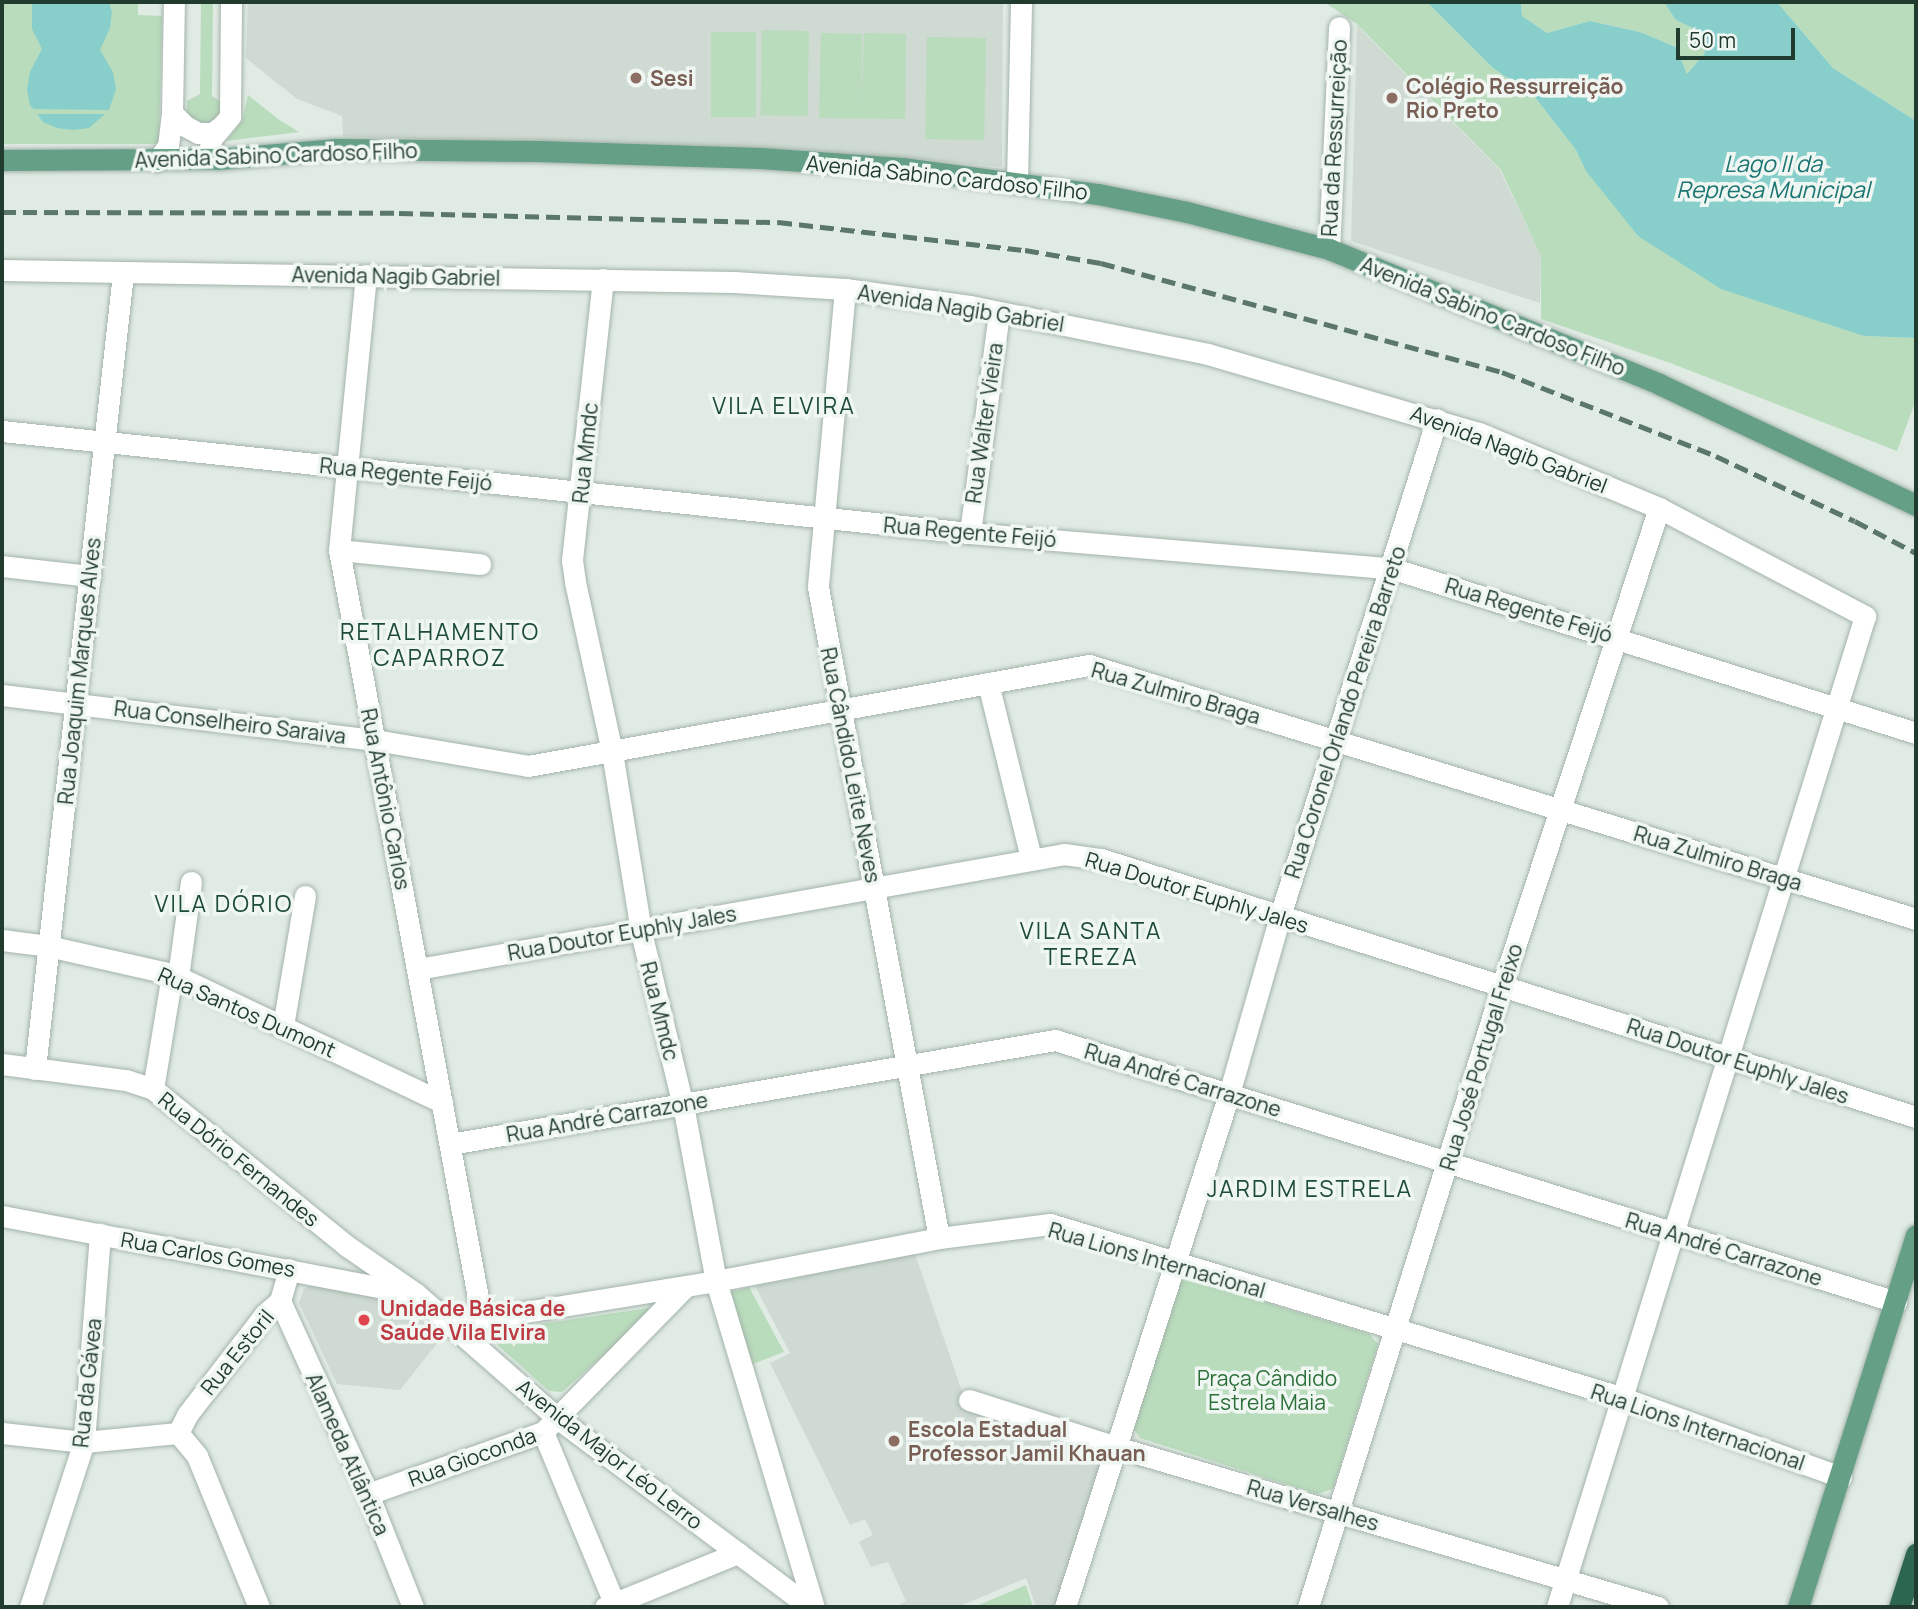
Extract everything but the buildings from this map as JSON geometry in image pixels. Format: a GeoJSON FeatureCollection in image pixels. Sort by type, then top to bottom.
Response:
{"type":"FeatureCollection","features":[{"type":"Feature","properties":{"kind":"highway"},"geometry":{"type":"LineString","coordinates":[[1899,1607],[1916,1554]]}},
{"type":"Feature","properties":{"kind":"main road","name":"Avenida Sabino Cardoso Filho"},"geometry":{"type":"LineString","coordinates":[[2,160],[209,159],[337,149],[551,151],[760,158],[1017,181],[1187,212],[1329,249],[1659,384],[1916,505]]}},
{"type":"Feature","properties":{"kind":"main road"},"geometry":{"type":"LineString","coordinates":[[1798,1607],[1916,1236]]}},
{"type":"Feature","properties":{"kind":"street"},"geometry":{"type":"LineString","coordinates":[[157,160],[168,146],[172,113],[174,2]]}},
{"type":"Feature","properties":{"kind":"street"},"geometry":{"type":"LineString","coordinates":[[209,159],[211,139],[230,116],[231,2]]}},
{"type":"Feature","properties":{"kind":"street"},"geometry":{"type":"LineString","coordinates":[[1017,181],[1021,2]]}},
{"type":"Feature","properties":{"kind":"street","name":"Rua da Ressurreição"},"geometry":{"type":"LineString","coordinates":[[1329,249],[1339,27]]}},
{"type":"Feature","properties":{"kind":"street"},"geometry":{"type":"LineString","coordinates":[[172,113],[185,126],[198,133],[212,133],[222,126]]}},
{"type":"Feature","properties":{"kind":"street"},"geometry":{"type":"LineString","coordinates":[[172,113],[180,132],[209,159]]}},
{"type":"Feature","properties":{"kind":"street","name":"Avenida Nagib Gabriel"},"geometry":{"type":"LineString","coordinates":[[2,270],[603,279],[845,289],[970,306],[1208,354],[1437,419],[1581,473],[1659,508],[1865,616],[1836,707]]}},
{"type":"Feature","properties":{"kind":"street","name":"Rua Joaquim Marques Alves"},"geometry":{"type":"LineString","coordinates":[[35,1069],[123,273]]}},
{"type":"Feature","properties":{"kind":"street","name":"Rua Antônio Carlos"},"geometry":{"type":"LineString","coordinates":[[366,275],[339,550],[482,1319]]}},
{"type":"Feature","properties":{"kind":"street","name":"Rua Mmdc"},"geometry":{"type":"LineString","coordinates":[[603,279],[572,560],[612,752],[641,932],[682,1105],[716,1282],[812,1607]]}},
{"type":"Feature","properties":{"kind":"street","name":"Rua Cândido Leite Neves"},"geometry":{"type":"LineString","coordinates":[[845,289],[818,587],[939,1238]]}},
{"type":"Feature","properties":{"kind":"street","name":"Rua Walter Vieira"},"geometry":{"type":"LineString","coordinates":[[970,533],[999,313]]}},
{"type":"Feature","properties":{"kind":"street","name":"Rua Coronel Orlando Pereira Barreto"},"geometry":{"type":"LineString","coordinates":[[1065,1607],[1228,1094],[1280,916],[1437,419]]}},
{"type":"Feature","properties":{"kind":"street","name":"Rua Regente Feijó"},"geometry":{"type":"LineString","coordinates":[[2,431],[104,444],[970,533],[1391,568],[1615,636],[1916,733]]}},
{"type":"Feature","properties":{"kind":"street","name":"Rua José Portugal Freixo"},"geometry":{"type":"LineString","coordinates":[[1308,1607],[1502,986],[1659,508]]}},
{"type":"Feature","properties":{"kind":"street"},"geometry":{"type":"LineString","coordinates":[[339,550],[480,564]]}},
{"type":"Feature","properties":{"kind":"street"},"geometry":{"type":"LineString","coordinates":[[2,566],[90,576]]}},
{"type":"Feature","properties":{"kind":"street","name":"Rua Zulmiro Braga"},"geometry":{"type":"LineString","coordinates":[[375,740],[528,766],[1089,665],[1916,919]]}},
{"type":"Feature","properties":{"kind":"street"},"geometry":{"type":"LineString","coordinates":[[988,683],[1031,858]]}},
{"type":"Feature","properties":{"kind":"street","name":"Rua Conselheiro Saraiva"},"geometry":{"type":"LineString","coordinates":[[2,695],[375,740]]}},
{"type":"Feature","properties":{"kind":"street"},"geometry":{"type":"LineString","coordinates":[[1557,1607],[1836,707]]}},
{"type":"Feature","properties":{"kind":"street","name":"Rua Doutor Euphly Jales"},"geometry":{"type":"LineString","coordinates":[[418,969],[641,932],[873,886],[1064,854],[1101,859],[1916,1117]]}},
{"type":"Feature","properties":{"kind":"street"},"geometry":{"type":"LineString","coordinates":[[153,1089],[191,882]]}},
{"type":"Feature","properties":{"kind":"street"},"geometry":{"type":"LineString","coordinates":[[283,1026],[305,896]]}},
{"type":"Feature","properties":{"kind":"street","name":"Rua Santos Dumont"},"geometry":{"type":"LineString","coordinates":[[2,940],[48,946],[175,976],[442,1102]]}},
{"type":"Feature","properties":{"kind":"street","name":"Rua André Carrazone"},"geometry":{"type":"LineString","coordinates":[[450,1144],[1055,1040],[1896,1302]]}},
{"type":"Feature","properties":{"kind":"street","name":"Rua Dório Fernandes"},"geometry":{"type":"LineString","coordinates":[[2,1064],[126,1080],[153,1089],[347,1246],[415,1293]]}},
{"type":"Feature","properties":{"kind":"street","name":"Rua Carlos Gomes"},"geometry":{"type":"LineString","coordinates":[[2,1216],[415,1293]]}},
{"type":"Feature","properties":{"kind":"street","name":"Rua Lions Internacional"},"geometry":{"type":"LineString","coordinates":[[453,1326],[482,1319],[716,1282],[939,1238],[1050,1224],[1620,1398],[1841,1477]]}},
{"type":"Feature","properties":{"kind":"street","name":"Rua da Gávea"},"geometry":{"type":"LineString","coordinates":[[30,1607],[85,1442],[100,1234]]}},
{"type":"Feature","properties":{"kind":"street"},"geometry":{"type":"LineString","coordinates":[[343,1279],[348,1258],[347,1246]]}},
{"type":"Feature","properties":{"kind":"street","name":"Rua Estoril"},"geometry":{"type":"LineString","coordinates":[[178,1433],[187,1415],[265,1314],[279,1301],[289,1269]]}},
{"type":"Feature","properties":{"kind":"street","name":"Rua Gioconda"},"geometry":{"type":"LineString","coordinates":[[368,1494],[550,1424],[685,1287]]}},
{"type":"Feature","properties":{"kind":"street","name":"Avenida Major Léo Lerro"},"geometry":{"type":"LineString","coordinates":[[415,1293],[453,1326],[550,1424],[812,1607]]}},
{"type":"Feature","properties":{"kind":"street","name":"Alameda Atlântica"},"geometry":{"type":"LineString","coordinates":[[279,1301],[368,1494],[413,1607]]}},
{"type":"Feature","properties":{"kind":"street","name":"Rua Versalhes"},"geometry":{"type":"LineString","coordinates":[[969,1400],[1116,1447],[1658,1607]]}},
{"type":"Feature","properties":{"kind":"street"},"geometry":{"type":"LineString","coordinates":[[550,1424],[612,1606],[738,1553]]}},
{"type":"Feature","properties":{"kind":"street"},"geometry":{"type":"LineString","coordinates":[[2,1433],[85,1442],[178,1433],[197,1456],[259,1607]]}},
{"type":"Feature","properties":{"kind":"shaded area","name":"Sesi"},"geometry":{"type":"Polygon","coordinates":[[[248,2],[1003,2],[1002,167],[905,158],[343,136],[342,116],[297,99],[246,58],[248,2]]]}},
{"type":"Feature","properties":{"kind":"shaded area","name":"Colégio Ressurreição Rio Preto"},"geometry":{"type":"Polygon","coordinates":[[[1357,25],[1500,170],[1541,256],[1540,303],[1351,241],[1357,25]]]}},
{"type":"Feature","properties":{"kind":"shaded area","name":"Escola Estadual Professor Jamil Khauan"},"geometry":{"type":"Polygon","coordinates":[[[915,1254],[967,1406],[1107,1452],[1059,1607],[1036,1607],[1026,1578],[958,1607],[896,1607],[906,1601],[888,1562],[871,1567],[859,1542],[873,1535],[865,1519],[850,1525],[770,1363],[790,1353],[755,1286],[915,1254]]]}},
{"type":"Feature","properties":{"kind":"shaded area","name":"Unidade Básica de Saúde Vila Elvira"},"geometry":{"type":"Polygon","coordinates":[[[315,1283],[393,1297],[442,1337],[400,1390],[337,1384],[299,1303],[304,1289],[315,1283]]]}},
{"type":"Feature","properties":{"kind":"green space"},"geometry":{"type":"Polygon","coordinates":[[[2,2],[138,2],[138,15],[162,16],[159,144],[2,144],[2,2]]]}},
{"type":"Feature","properties":{"kind":"green space"},"geometry":{"type":"Polygon","coordinates":[[[201,2],[213,2],[212,96],[223,103],[223,114],[204,126],[189,117],[187,111],[187,101],[200,94],[201,2]]]}},
{"type":"Feature","properties":{"kind":"green space"},"geometry":{"type":"Polygon","coordinates":[[[1324,2],[1427,2],[1493,68],[1534,96],[1576,150],[1587,171],[1638,236],[1864,336],[1916,338],[1916,400],[1897,451],[1673,364],[1541,319],[1541,256],[1501,170],[1357,24],[1324,2]]]}},
{"type":"Feature","properties":{"kind":"green space"},"geometry":{"type":"Polygon","coordinates":[[[1521,2],[1664,2],[1677,20],[1702,32],[1705,53],[1687,74],[1676,47],[1640,32],[1590,21],[1547,33],[1522,16],[1521,2]]]}},
{"type":"Feature","properties":{"kind":"green space"},"geometry":{"type":"Polygon","coordinates":[[[1777,2],[1916,2],[1916,121],[1833,68],[1777,2]]]}},
{"type":"Feature","properties":{"kind":"green space"},"geometry":{"type":"Polygon","coordinates":[[[762,30],[809,31],[808,116],[761,115],[762,30]]]}},
{"type":"Feature","properties":{"kind":"green space"},"geometry":{"type":"Polygon","coordinates":[[[711,32],[756,32],[756,117],[711,117],[711,32]]]}},
{"type":"Feature","properties":{"kind":"green space"},"geometry":{"type":"Polygon","coordinates":[[[821,33],[862,34],[861,111],[864,33],[906,34],[905,119],[819,118],[821,33]]]}},
{"type":"Feature","properties":{"kind":"green space"},"geometry":{"type":"Polygon","coordinates":[[[927,37],[986,38],[984,140],[925,139],[927,37]]]}},
{"type":"Feature","properties":{"kind":"green space"},"geometry":{"type":"Polygon","coordinates":[[[248,95],[299,132],[226,141],[242,121],[248,95]]]}},
{"type":"Feature","properties":{"kind":"green space","name":"Praça Cândido Estrela Maia"},"geometry":{"type":"Polygon","coordinates":[[[1183,1277],[1369,1334],[1378,1344],[1333,1489],[1317,1494],[1140,1438],[1130,1423],[1173,1283],[1183,1277]]]}},
{"type":"Feature","properties":{"kind":"green space"},"geometry":{"type":"Polygon","coordinates":[[[749,1287],[784,1352],[748,1366],[728,1293],[749,1287]]]}},
{"type":"Feature","properties":{"kind":"green space"},"geometry":{"type":"Polygon","coordinates":[[[649,1308],[651,1313],[562,1392],[549,1391],[490,1338],[492,1331],[649,1308]]]}},
{"type":"Feature","properties":{"kind":"green space"},"geometry":{"type":"Polygon","coordinates":[[[1026,1585],[1033,1607],[974,1607],[1026,1585]]]}},
{"type":"Feature","properties":{"kind":"water"},"geometry":{"type":"Polygon","coordinates":[[[32,2],[109,2],[112,12],[110,28],[100,50],[113,72],[116,89],[109,110],[34,109],[30,106],[27,89],[30,72],[42,49],[32,29],[32,2]]]}},
{"type":"Feature","properties":{"kind":"water","name":"Lago II da Represa Municipal"},"geometry":{"type":"Polygon","coordinates":[[[1427,2],[1521,2],[1522,16],[1547,33],[1590,21],[1640,32],[1676,47],[1687,74],[1705,53],[1702,32],[1676,20],[1664,2],[1777,2],[1833,68],[1916,121],[1916,338],[1864,336],[1721,289],[1638,236],[1586,171],[1576,150],[1534,96],[1493,68],[1427,2]]]}},
{"type":"Feature","properties":{"kind":"water"},"geometry":{"type":"Polygon","coordinates":[[[37,114],[105,114],[89,128],[73,130],[57,128],[43,122],[37,114]]]}},
{"type":"Feature","properties":{"kind":"railway"},"geometry":{"type":"LineString","coordinates":[[2,212],[399,213],[778,222],[1025,250],[1101,263],[1502,372],[1716,456],[1855,521],[1916,553]]}},
{"type":"Feature","properties":{"kind":"place","name":"Sesi"},"geometry":{"type":"Point","coordinates":[636,78]}},
{"type":"Feature","properties":{"kind":"place","name":"Colégio Ressurreição Rio Preto"},"geometry":{"type":"Point","coordinates":[1392,98]}},
{"type":"Feature","properties":{"kind":"place","name":"Unidade Básica de Saúde Vila Elvira"},"geometry":{"type":"Point","coordinates":[364,1320]}},
{"type":"Feature","properties":{"kind":"place","name":"Escola Estadual Professor Jamil Khauan"},"geometry":{"type":"Point","coordinates":[894,1441]}},
{"type":"Feature","properties":{"kind":"district","name":"VILA ELVIRA"},"geometry":{"type":"Point","coordinates":[784,405]}},
{"type":"Feature","properties":{"kind":"district","name":"RETALHAMENTO CAPARROZ"},"geometry":{"type":"Point","coordinates":[440,644]}},
{"type":"Feature","properties":{"kind":"district","name":"VILA DÓRIO"},"geometry":{"type":"Point","coordinates":[224,903]}},
{"type":"Feature","properties":{"kind":"district","name":"VILA SANTA TEREZA"},"geometry":{"type":"Point","coordinates":[1091,943]}},
{"type":"Feature","properties":{"kind":"district","name":"JARDIM ESTRELA"},"geometry":{"type":"Point","coordinates":[1310,1188]}}]}
